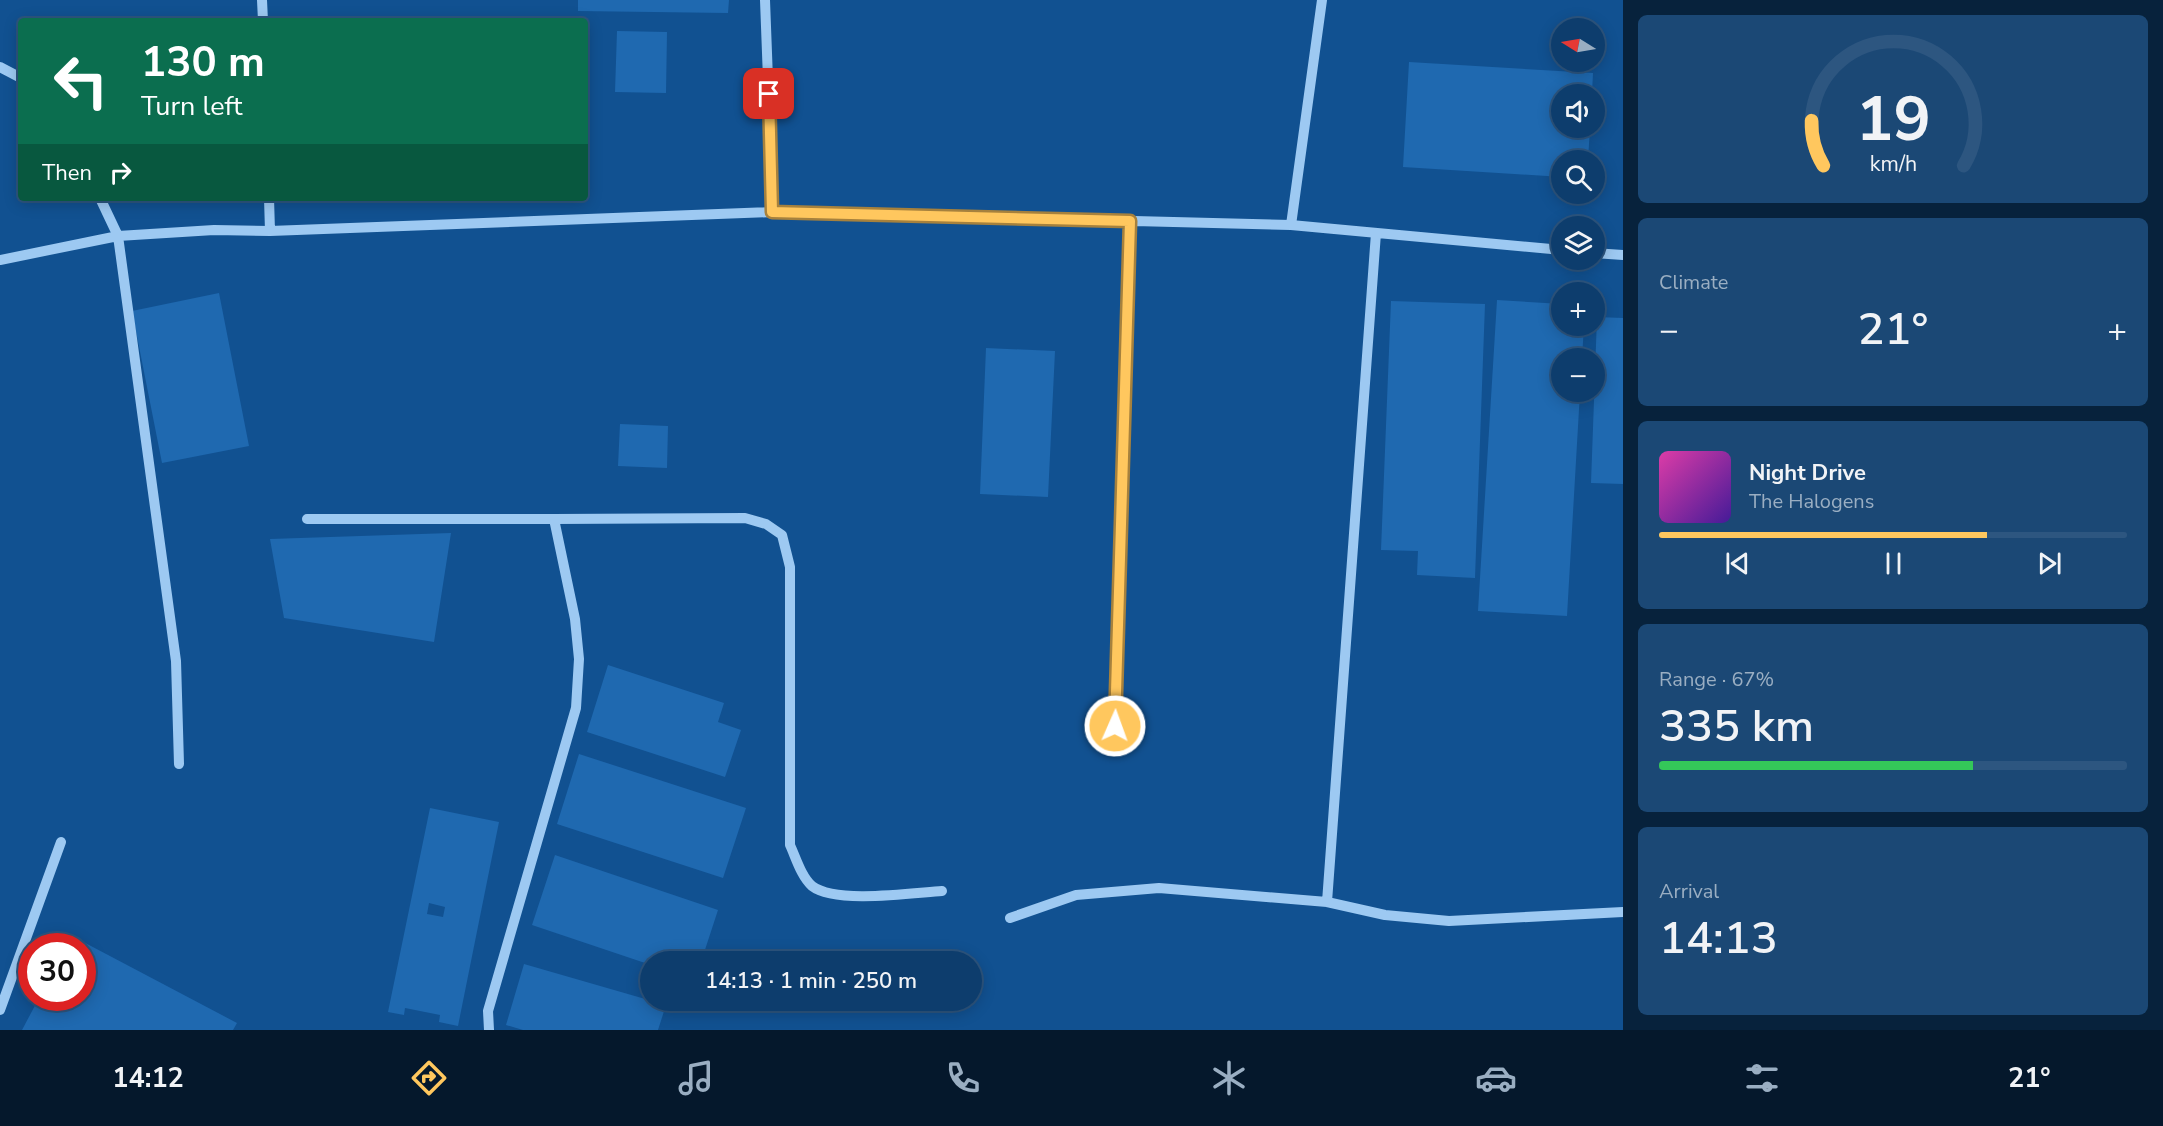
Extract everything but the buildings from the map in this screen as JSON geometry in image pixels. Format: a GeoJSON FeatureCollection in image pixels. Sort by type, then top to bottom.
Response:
{"type":"FeatureCollection","features":[{"type":"Feature","properties":{"kind":"street"},"geometry":{"type":"LineString","coordinates":[[262,0],[263,18]]}},
{"type":"Feature","properties":{"kind":"street"},"geometry":{"type":"LineString","coordinates":[[765,0],[772,212]]}},
{"type":"Feature","properties":{"kind":"street"},"geometry":{"type":"LineString","coordinates":[[1291,225],[1322,0]]}},
{"type":"Feature","properties":{"kind":"street"},"geometry":{"type":"LineString","coordinates":[[0,67],[18,76]]}},
{"type":"Feature","properties":{"kind":"street"},"geometry":{"type":"LineString","coordinates":[[101,201],[118,236],[176,661],[179,764]]}},
{"type":"Feature","properties":{"kind":"street"},"geometry":{"type":"LineString","coordinates":[[269,201],[270,231]]}},
{"type":"Feature","properties":{"kind":"street"},"geometry":{"type":"LineString","coordinates":[[0,260],[118,236],[214,230],[270,231],[772,212],[1291,225],[1551,249]]}},
{"type":"Feature","properties":{"kind":"street"},"geometry":{"type":"LineString","coordinates":[[1115,726],[1130,221]]}},
{"type":"Feature","properties":{"kind":"street"},"geometry":{"type":"LineString","coordinates":[[1327,902],[1376,233]]}},
{"type":"Feature","properties":{"kind":"street"},"geometry":{"type":"LineString","coordinates":[[1605,253],[1623,255]]}},
{"type":"Feature","properties":{"kind":"street"},"geometry":{"type":"LineString","coordinates":[[307,519],[745,518],[766,524],[782,535],[790,567],[790,845],[798,864],[813,886],[834,895],[942,891]]}},
{"type":"Feature","properties":{"kind":"street"},"geometry":{"type":"LineString","coordinates":[[489,1030],[488,1011],[576,708],[579,659],[575,619],[554,519]]}},
{"type":"Feature","properties":{"kind":"street"},"geometry":{"type":"LineString","coordinates":[[0,1010],[61,842]]}},
{"type":"Feature","properties":{"kind":"street"},"geometry":{"type":"LineString","coordinates":[[1010,918],[1076,895],[1159,888],[1327,902],[1385,915],[1449,921],[1623,912]]}},
{"type":"Feature","properties":{"kind":"route"},"geometry":{"type":"LineString","coordinates":[[769,94],[772,212],[1130,221],[1115,726]]}}]}
